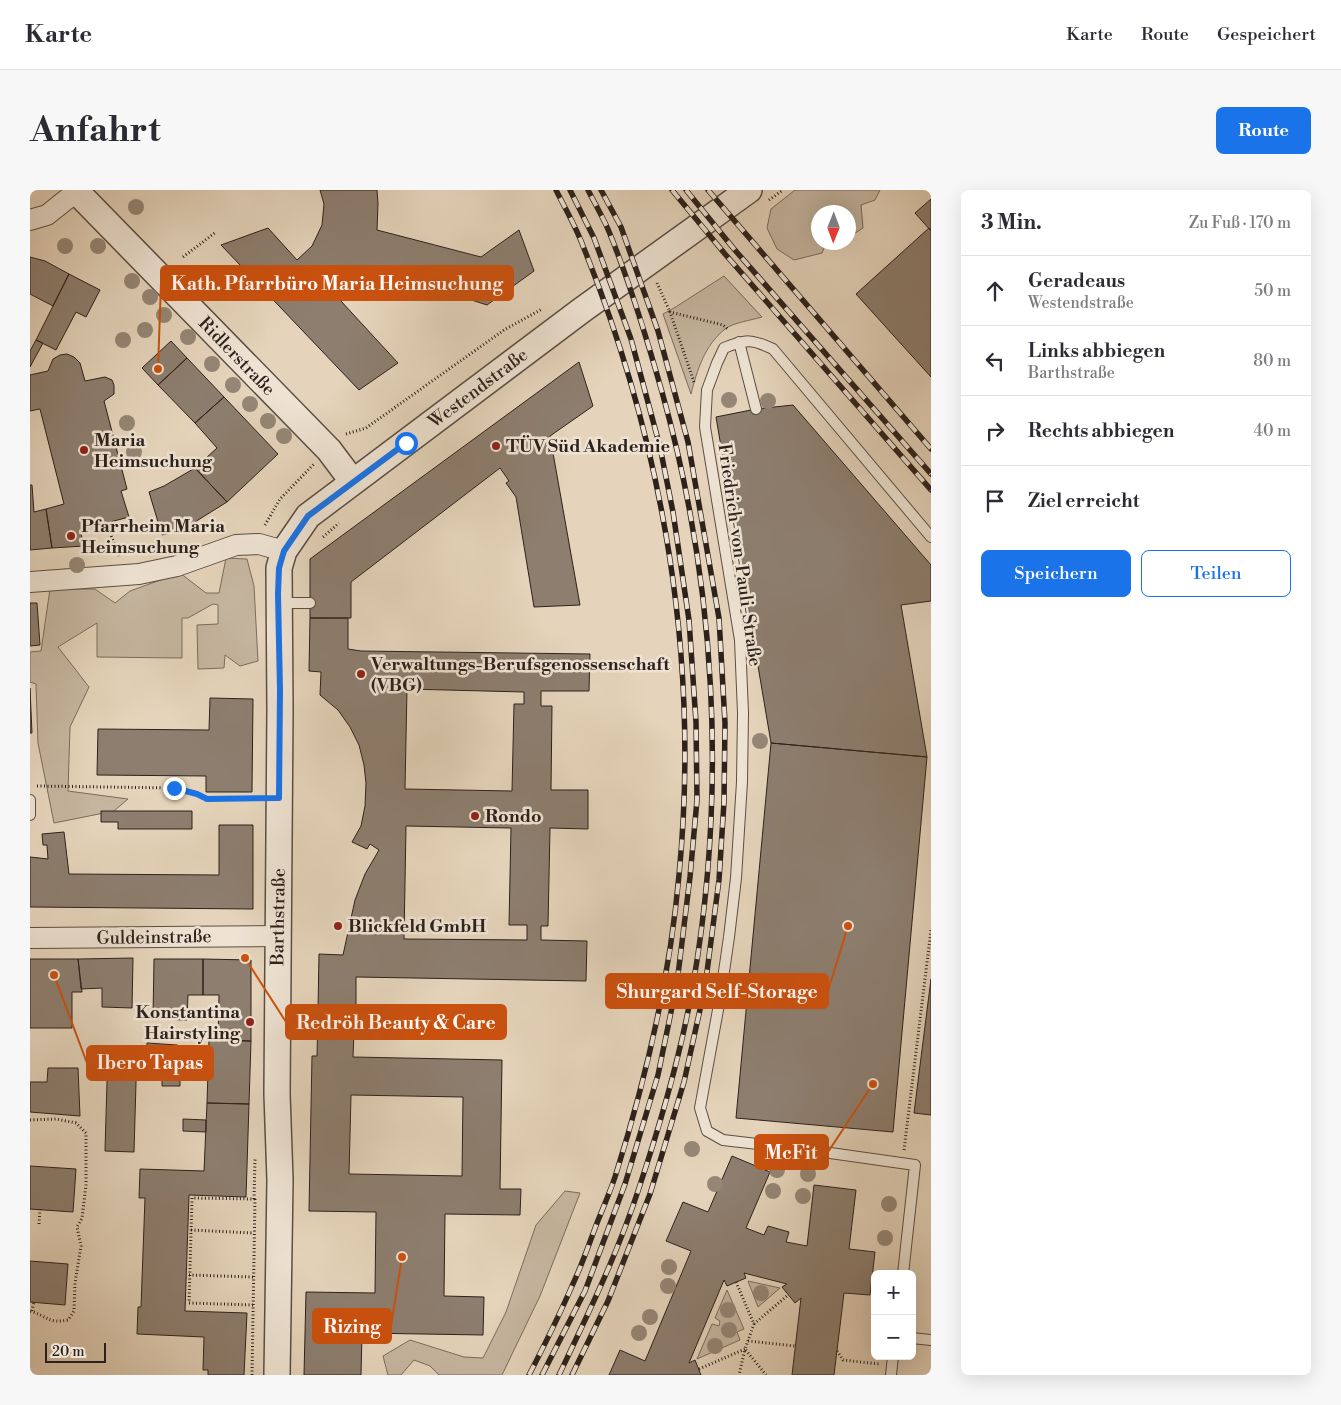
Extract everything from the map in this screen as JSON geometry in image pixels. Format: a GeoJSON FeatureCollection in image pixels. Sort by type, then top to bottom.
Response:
{"type":"FeatureCollection","features":[{"type":"Feature","properties":{"kind":"street","name":"Westendstraße"},"geometry":{"type":"LineString","coordinates":[[284,551],[308,516],[582,310],[749,190]]}},
{"type":"Feature","properties":{"kind":"street","name":"Ridlerstraße"},"geometry":{"type":"LineString","coordinates":[[76,191],[328,450],[353,482]]}},
{"type":"Feature","properties":{"kind":"street"},"geometry":{"type":"LineString","coordinates":[[30,220],[47,215],[76,191]]}},
{"type":"Feature","properties":{"kind":"street"},"geometry":{"type":"LineString","coordinates":[[30,582],[150,572],[177,566],[236,545],[259,544],[284,551]]}},
{"type":"Feature","properties":{"kind":"street","name":"Barthstraße"},"geometry":{"type":"LineString","coordinates":[[277,1375],[280,1180],[277,1094],[280,700],[278,603],[279,568],[284,551]]}},
{"type":"Feature","properties":{"kind":"street","name":"Guldeinstraße"},"geometry":{"type":"LineString","coordinates":[[30,938],[278,936]]}},
{"type":"Feature","properties":{"kind":"lane"},"geometry":{"type":"LineString","coordinates":[[756,409],[739,342],[756,341],[773,349],[931,536]]}},
{"type":"Feature","properties":{"kind":"lane","name":"Friedrich-von-Pauli-Straße"},"geometry":{"type":"LineString","coordinates":[[739,342],[724,348],[706,390],[705,427],[740,640],[743,713],[742,782],[736,878],[720,999],[700,1108],[707,1131],[723,1140],[903,1163]]}},
{"type":"Feature","properties":{"kind":"lane"},"geometry":{"type":"LineString","coordinates":[[278,603],[310,603]]}},
{"type":"Feature","properties":{"kind":"lane"},"geometry":{"type":"LineString","coordinates":[[30,800],[30,815]]}},
{"type":"Feature","properties":{"kind":"lane"},"geometry":{"type":"LineString","coordinates":[[903,1163],[915,1165],[903,1270]]}},
{"type":"Feature","properties":{"kind":"lane"},"geometry":{"type":"LineString","coordinates":[[916,1338],[931,1340]]}},
{"type":"Feature","properties":{"kind":"path"},"geometry":{"type":"LineString","coordinates":[[183,257],[216,232]]}},
{"type":"Feature","properties":{"kind":"path"},"geometry":{"type":"LineString","coordinates":[[656,282],[670,312],[694,382],[706,390]]}},
{"type":"Feature","properties":{"kind":"path"},"geometry":{"type":"LineString","coordinates":[[366,428],[504,330],[549,305]]}},
{"type":"Feature","properties":{"kind":"path"},"geometry":{"type":"LineString","coordinates":[[670,312],[723,324],[739,342]]}},
{"type":"Feature","properties":{"kind":"path"},"geometry":{"type":"LineString","coordinates":[[322,538],[343,520]]}},
{"type":"Feature","properties":{"kind":"path"},"geometry":{"type":"LineString","coordinates":[[106,522],[126,575]]}},
{"type":"Feature","properties":{"kind":"path"},"geometry":{"type":"LineString","coordinates":[[30,786],[174,788],[197,794],[207,799],[279,798]]}},
{"type":"Feature","properties":{"kind":"path"},"geometry":{"type":"LineString","coordinates":[[903,1163],[931,930]]}},
{"type":"Feature","properties":{"kind":"path"},"geometry":{"type":"LineString","coordinates":[[30,1120],[56,1119],[76,1123],[86,1133],[86,1185],[82,1218],[77,1227],[81,1246],[75,1282],[74,1311],[68,1320],[57,1322],[46,1320],[31,1311],[34,1302]]}},
{"type":"Feature","properties":{"kind":"path"},"geometry":{"type":"LineString","coordinates":[[253,1305],[189,1303],[189,1275],[192,1198],[254,1199]]}},
{"type":"Feature","properties":{"kind":"path"},"geometry":{"type":"LineString","coordinates":[[39,1224],[40,1209]]}},
{"type":"Feature","properties":{"kind":"path"},"geometry":{"type":"LineString","coordinates":[[191,1230],[254,1233]]}},
{"type":"Feature","properties":{"kind":"path"},"geometry":{"type":"LineString","coordinates":[[189,1275],[253,1277]]}},
{"type":"Feature","properties":{"kind":"path"},"geometry":{"type":"LineString","coordinates":[[736,1282],[754,1324]]}},
{"type":"Feature","properties":{"kind":"path"},"geometry":{"type":"LineString","coordinates":[[739,1375],[754,1324],[788,1295]]}},
{"type":"Feature","properties":{"kind":"path"},"geometry":{"type":"LineString","coordinates":[[748,1340],[795,1346]]}},
{"type":"Feature","properties":{"kind":"path"},"geometry":{"type":"LineString","coordinates":[[698,1369],[746,1349]]}},
{"type":"Feature","properties":{"kind":"path"},"geometry":{"type":"LineString","coordinates":[[746,1349],[766,1375]]}},
{"type":"Feature","properties":{"kind":"path"},"geometry":{"type":"LineString","coordinates":[[837,1350],[843,1360],[892,1366]]}},
{"type":"Feature","properties":{"kind":"shaded area"},"geometry":{"type":"Polygon","coordinates":[[[795,190],[880,190],[875,200],[861,205],[863,228],[856,232],[856,205],[811,205],[811,250],[823,250],[822,253],[794,260],[777,249],[767,228],[771,209],[795,190]]]}},
{"type":"Feature","properties":{"kind":"shaded area"},"geometry":{"type":"Polygon","coordinates":[[[724,276],[762,317],[732,325],[718,335],[703,358],[691,394],[663,314],[724,276]]]}},
{"type":"Feature","properties":{"kind":"shaded area"},"geometry":{"type":"Polygon","coordinates":[[[226,558],[247,559],[254,586],[258,661],[240,666],[225,655],[224,668],[198,669],[197,625],[218,624],[218,605],[213,604],[188,618],[182,618],[182,658],[97,657],[97,623],[58,647],[89,687],[70,727],[68,791],[128,799],[114,811],[54,823],[38,743],[36,684],[30,682],[30,652],[41,651],[50,589],[95,589],[115,603],[130,591],[180,573],[206,593],[219,593],[226,558]]]}},
{"type":"Feature","properties":{"kind":"shaded area"},"geometry":{"type":"Polygon","coordinates":[[[565,1191],[580,1193],[540,1296],[502,1375],[439,1375],[430,1366],[414,1360],[401,1375],[388,1375],[383,1356],[410,1340],[464,1357],[483,1358],[506,1312],[536,1225],[565,1191]]]}},
{"type":"Feature","properties":{"kind":"shaded area"},"geometry":{"type":"Polygon","coordinates":[[[748,1281],[780,1288],[758,1307],[748,1281]]]}},
{"type":"Feature","properties":{"kind":"shaded area"},"geometry":{"type":"Polygon","coordinates":[[[727,1290],[744,1329],[737,1332],[740,1340],[697,1359],[712,1324],[719,1326],[720,1321],[715,1318],[727,1290]]]}},
{"type":"Feature","properties":{"kind":"building"},"geometry":{"type":"Polygon","coordinates":[[[320,190],[377,190],[377,230],[481,257],[519,230],[534,271],[487,305],[366,266],[354,285],[340,300],[398,363],[359,390],[221,245],[268,228],[297,260],[312,246],[322,225],[324,204],[320,190]]]}},
{"type":"Feature","properties":{"kind":"building"},"geometry":{"type":"Polygon","coordinates":[[[931,199],[931,231],[915,213],[931,199]]]}},
{"type":"Feature","properties":{"kind":"building"},"geometry":{"type":"Polygon","coordinates":[[[929,228],[931,231],[931,377],[856,294],[929,228]]]}},
{"type":"Feature","properties":{"kind":"building"},"geometry":{"type":"Polygon","coordinates":[[[30,257],[45,261],[69,274],[53,306],[30,294],[30,257]]]}},
{"type":"Feature","properties":{"kind":"building"},"geometry":{"type":"Polygon","coordinates":[[[69,274],[100,290],[86,317],[76,312],[56,350],[36,340],[69,274]]]}},
{"type":"Feature","properties":{"kind":"building"},"geometry":{"type":"Polygon","coordinates":[[[36,340],[43,343],[30,367],[30,351],[36,340]]]}},
{"type":"Feature","properties":{"kind":"building"},"geometry":{"type":"Polygon","coordinates":[[[171,341],[187,358],[158,385],[142,368],[171,341]]]}},
{"type":"Feature","properties":{"kind":"building","name":"Maria Heimsuchung"},"geometry":{"type":"Polygon","coordinates":[[[67,354],[74,357],[80,363],[85,381],[105,377],[112,380],[114,385],[114,394],[104,401],[127,489],[121,491],[129,517],[80,530],[84,546],[52,548],[46,509],[64,504],[40,409],[30,411],[30,375],[48,371],[53,359],[67,354]]]}},
{"type":"Feature","properties":{"kind":"building"},"geometry":{"type":"Polygon","coordinates":[[[187,358],[224,397],[195,423],[158,385],[187,358]]]}},
{"type":"Feature","properties":{"kind":"building"},"geometry":{"type":"Polygon","coordinates":[[[579,362],[593,406],[550,436],[580,605],[534,607],[516,497],[506,483],[509,481],[500,468],[351,582],[351,618],[310,618],[310,559],[579,362]]]}},
{"type":"Feature","properties":{"kind":"building"},"geometry":{"type":"Polygon","coordinates":[[[224,397],[278,454],[227,502],[195,468],[217,448],[195,423],[224,397]]]}},
{"type":"Feature","properties":{"kind":"building"},"geometry":{"type":"Polygon","coordinates":[[[793,405],[931,565],[931,601],[901,605],[927,757],[771,743],[716,417],[756,409],[793,405]]]}},
{"type":"Feature","properties":{"kind":"building"},"geometry":{"type":"Polygon","coordinates":[[[195,468],[227,502],[182,530],[162,535],[149,492],[164,486],[195,468]]]}},
{"type":"Feature","properties":{"kind":"building"},"geometry":{"type":"Polygon","coordinates":[[[30,485],[32,485],[34,512],[46,509],[52,548],[30,550],[30,485]]]}},
{"type":"Feature","properties":{"kind":"building"},"geometry":{"type":"Polygon","coordinates":[[[30,603],[37,603],[40,645],[30,646],[30,603]]]}},
{"type":"Feature","properties":{"kind":"building","name":"Rondo"},"geometry":{"type":"Polygon","coordinates":[[[310,618],[348,618],[348,649],[361,651],[590,654],[589,691],[541,691],[541,706],[552,706],[551,790],[588,790],[588,829],[550,828],[548,926],[541,926],[541,940],[587,941],[586,981],[356,977],[356,1011],[318,1010],[319,954],[343,955],[355,900],[365,874],[379,850],[370,844],[367,849],[352,842],[361,826],[365,806],[366,783],[359,745],[350,727],[338,710],[320,695],[321,672],[309,671],[310,618]],[[407,689],[405,789],[512,791],[514,704],[524,704],[524,692],[407,689]],[[406,826],[404,939],[527,940],[527,925],[509,925],[511,828],[406,826]]]}},
{"type":"Feature","properties":{"kind":"building"},"geometry":{"type":"Polygon","coordinates":[[[30,688],[32,733],[30,733],[30,688]]]}},
{"type":"Feature","properties":{"kind":"building"},"geometry":{"type":"Polygon","coordinates":[[[210,698],[253,699],[252,792],[206,792],[206,776],[97,775],[98,729],[209,730],[210,698]]]}},
{"type":"Feature","properties":{"kind":"building"},"geometry":{"type":"Polygon","coordinates":[[[771,743],[927,757],[893,1132],[736,1118],[771,743]]]}},
{"type":"Feature","properties":{"kind":"building"},"geometry":{"type":"Polygon","coordinates":[[[101,811],[192,811],[192,829],[118,829],[118,822],[101,822],[101,811]]]}},
{"type":"Feature","properties":{"kind":"building"},"geometry":{"type":"Polygon","coordinates":[[[219,825],[253,825],[253,909],[30,907],[30,857],[48,859],[47,845],[43,845],[42,834],[64,832],[69,874],[219,875],[219,825]]]}},
{"type":"Feature","properties":{"kind":"building"},"geometry":{"type":"Polygon","coordinates":[[[133,958],[132,1008],[102,1007],[102,988],[81,989],[78,959],[133,958]]]}},
{"type":"Feature","properties":{"kind":"building"},"geometry":{"type":"Polygon","coordinates":[[[30,959],[78,959],[82,992],[72,992],[72,1028],[30,1028],[30,959]]]}},
{"type":"Feature","properties":{"kind":"building"},"geometry":{"type":"Polygon","coordinates":[[[154,959],[203,959],[203,995],[188,995],[187,1020],[153,1019],[154,959]]]}},
{"type":"Feature","properties":{"kind":"building"},"geometry":{"type":"Polygon","coordinates":[[[203,959],[251,960],[251,1041],[218,1040],[219,995],[203,995],[203,959]]]}},
{"type":"Feature","properties":{"kind":"building"},"geometry":{"type":"Polygon","coordinates":[[[931,979],[931,1115],[914,1113],[931,979]]]}},
{"type":"Feature","properties":{"kind":"building"},"geometry":{"type":"Polygon","coordinates":[[[318,1010],[413,1012],[413,1033],[354,1032],[353,1057],[502,1060],[500,1189],[521,1189],[520,1215],[445,1214],[444,1296],[484,1297],[483,1335],[362,1333],[361,1375],[304,1375],[306,1292],[375,1293],[376,1212],[309,1211],[312,1056],[317,1056],[318,1010]],[[351,1095],[349,1174],[462,1176],[463,1097],[351,1095]]]}},
{"type":"Feature","properties":{"kind":"building"},"geometry":{"type":"Polygon","coordinates":[[[209,1040],[251,1041],[249,1104],[207,1103],[209,1040]]]}},
{"type":"Feature","properties":{"kind":"building"},"geometry":{"type":"Polygon","coordinates":[[[147,1043],[177,1045],[188,1050],[199,1066],[147,1064],[147,1043]]]}},
{"type":"Feature","properties":{"kind":"building"},"geometry":{"type":"Polygon","coordinates":[[[108,1047],[137,1048],[134,1152],[105,1151],[108,1047]]]}},
{"type":"Feature","properties":{"kind":"building"},"geometry":{"type":"Polygon","coordinates":[[[162,1065],[202,1066],[201,1080],[180,1079],[180,1086],[162,1086],[162,1065]]]}},
{"type":"Feature","properties":{"kind":"building"},"geometry":{"type":"Polygon","coordinates":[[[48,1068],[78,1068],[80,1116],[30,1112],[30,1082],[47,1082],[48,1068]]]}},
{"type":"Feature","properties":{"kind":"building"},"geometry":{"type":"Polygon","coordinates":[[[207,1103],[249,1104],[246,1197],[189,1195],[185,1311],[247,1313],[244,1375],[208,1375],[208,1370],[203,1370],[204,1337],[137,1334],[138,1307],[141,1307],[145,1198],[139,1198],[140,1169],[204,1171],[207,1103]]]}},
{"type":"Feature","properties":{"kind":"building"},"geometry":{"type":"Polygon","coordinates":[[[183,1119],[206,1120],[206,1132],[183,1131],[183,1119]]]}},
{"type":"Feature","properties":{"kind":"building"},"geometry":{"type":"Polygon","coordinates":[[[732,1156],[770,1172],[746,1228],[764,1235],[768,1226],[789,1232],[786,1242],[807,1246],[814,1185],[856,1190],[849,1249],[875,1252],[873,1270],[871,1270],[870,1295],[844,1293],[834,1375],[792,1375],[801,1298],[795,1303],[782,1287],[787,1284],[744,1273],[746,1278],[727,1286],[724,1280],[689,1363],[695,1360],[701,1375],[609,1375],[620,1350],[645,1361],[691,1251],[666,1241],[683,1202],[708,1212],[732,1156]]]}},
{"type":"Feature","properties":{"kind":"building"},"geometry":{"type":"Polygon","coordinates":[[[30,1166],[76,1169],[73,1212],[30,1209],[30,1166]]]}},
{"type":"Feature","properties":{"kind":"building"},"geometry":{"type":"Polygon","coordinates":[[[30,1261],[68,1264],[65,1305],[30,1302],[30,1261]]]}},
{"type":"Feature","properties":{"kind":"railway"},"geometry":{"type":"LineString","coordinates":[[529,1375],[576,1278],[615,1177],[637,1103],[655,1028],[670,952],[679,875],[684,794],[684,714],[679,634],[669,555],[655,476],[635,398],[611,322],[580,239],[556,190]]}},
{"type":"Feature","properties":{"kind":"railway"},"geometry":{"type":"LineString","coordinates":[[542,1375],[585,1291],[625,1184],[658,1075],[677,983],[697,800],[696,722],[689,620],[673,512],[660,447],[631,339],[594,238],[570,190]]}},
{"type":"Feature","properties":{"kind":"railway"},"geometry":{"type":"LineString","coordinates":[[559,1375],[622,1236],[670,1088],[693,985],[704,911],[710,837],[712,762],[711,687],[705,612],[694,538],[680,465],[662,392],[632,293],[608,228],[588,190]]}},
{"type":"Feature","properties":{"kind":"railway"},"geometry":{"type":"LineString","coordinates":[[572,1375],[608,1301],[650,1194],[684,1082],[705,987],[719,880],[724,802],[725,723],[719,618],[688,442],[658,331],[621,227],[601,190]]}},
{"type":"Feature","properties":{"kind":"railway"},"geometry":{"type":"LineString","coordinates":[[672,190],[725,254],[931,490]]}},
{"type":"Feature","properties":{"kind":"railway"},"geometry":{"type":"LineString","coordinates":[[686,190],[734,249],[931,474]]}},
{"type":"Feature","properties":{"kind":"railway"},"geometry":{"type":"LineString","coordinates":[[708,190],[931,449]]}},
{"type":"Feature","properties":{"kind":"place","name":"Kath. Pfarrbüro Maria Heimsuchung"},"geometry":{"type":"Point","coordinates":[158,369]}},
{"type":"Feature","properties":{"kind":"place","name":"TÜV Süd Akademie"},"geometry":{"type":"Point","coordinates":[496,446]}},
{"type":"Feature","properties":{"kind":"place","name":"Maria Heimsuchung"},"geometry":{"type":"Point","coordinates":[84,450]}},
{"type":"Feature","properties":{"kind":"place","name":"Pfarrheim Maria Heimsuchung"},"geometry":{"type":"Point","coordinates":[71,536]}},
{"type":"Feature","properties":{"kind":"place","name":"Verwaltungs-Berufsgenossenschaft (VBG)"},"geometry":{"type":"Point","coordinates":[361,674]}},
{"type":"Feature","properties":{"kind":"place","name":"Rondo"},"geometry":{"type":"Point","coordinates":[475,816]}},
{"type":"Feature","properties":{"kind":"place","name":"Blickfeld GmbH"},"geometry":{"type":"Point","coordinates":[338,926]}},
{"type":"Feature","properties":{"kind":"place","name":"Shurgard Self-Storage"},"geometry":{"type":"Point","coordinates":[848,926]}},
{"type":"Feature","properties":{"kind":"place","name":"Redröh Beauty & Care"},"geometry":{"type":"Point","coordinates":[245,958]}},
{"type":"Feature","properties":{"kind":"place","name":"Ibero Tapas"},"geometry":{"type":"Point","coordinates":[54,975]}},
{"type":"Feature","properties":{"kind":"place","name":"Konstantina Hairstyling"},"geometry":{"type":"Point","coordinates":[250,1022]}},
{"type":"Feature","properties":{"kind":"place","name":"McFit"},"geometry":{"type":"Point","coordinates":[873,1084]}},
{"type":"Feature","properties":{"kind":"place","name":"Rizing"},"geometry":{"type":"Point","coordinates":[402,1257]}},
{"type":"Feature","properties":{"kind":"route"},"geometry":{"type":"LineString","coordinates":[[174,788],[197,794],[207,799],[279,798],[280,690],[278,594],[279,568],[284,551],[308,516],[406,443]]}}]}
